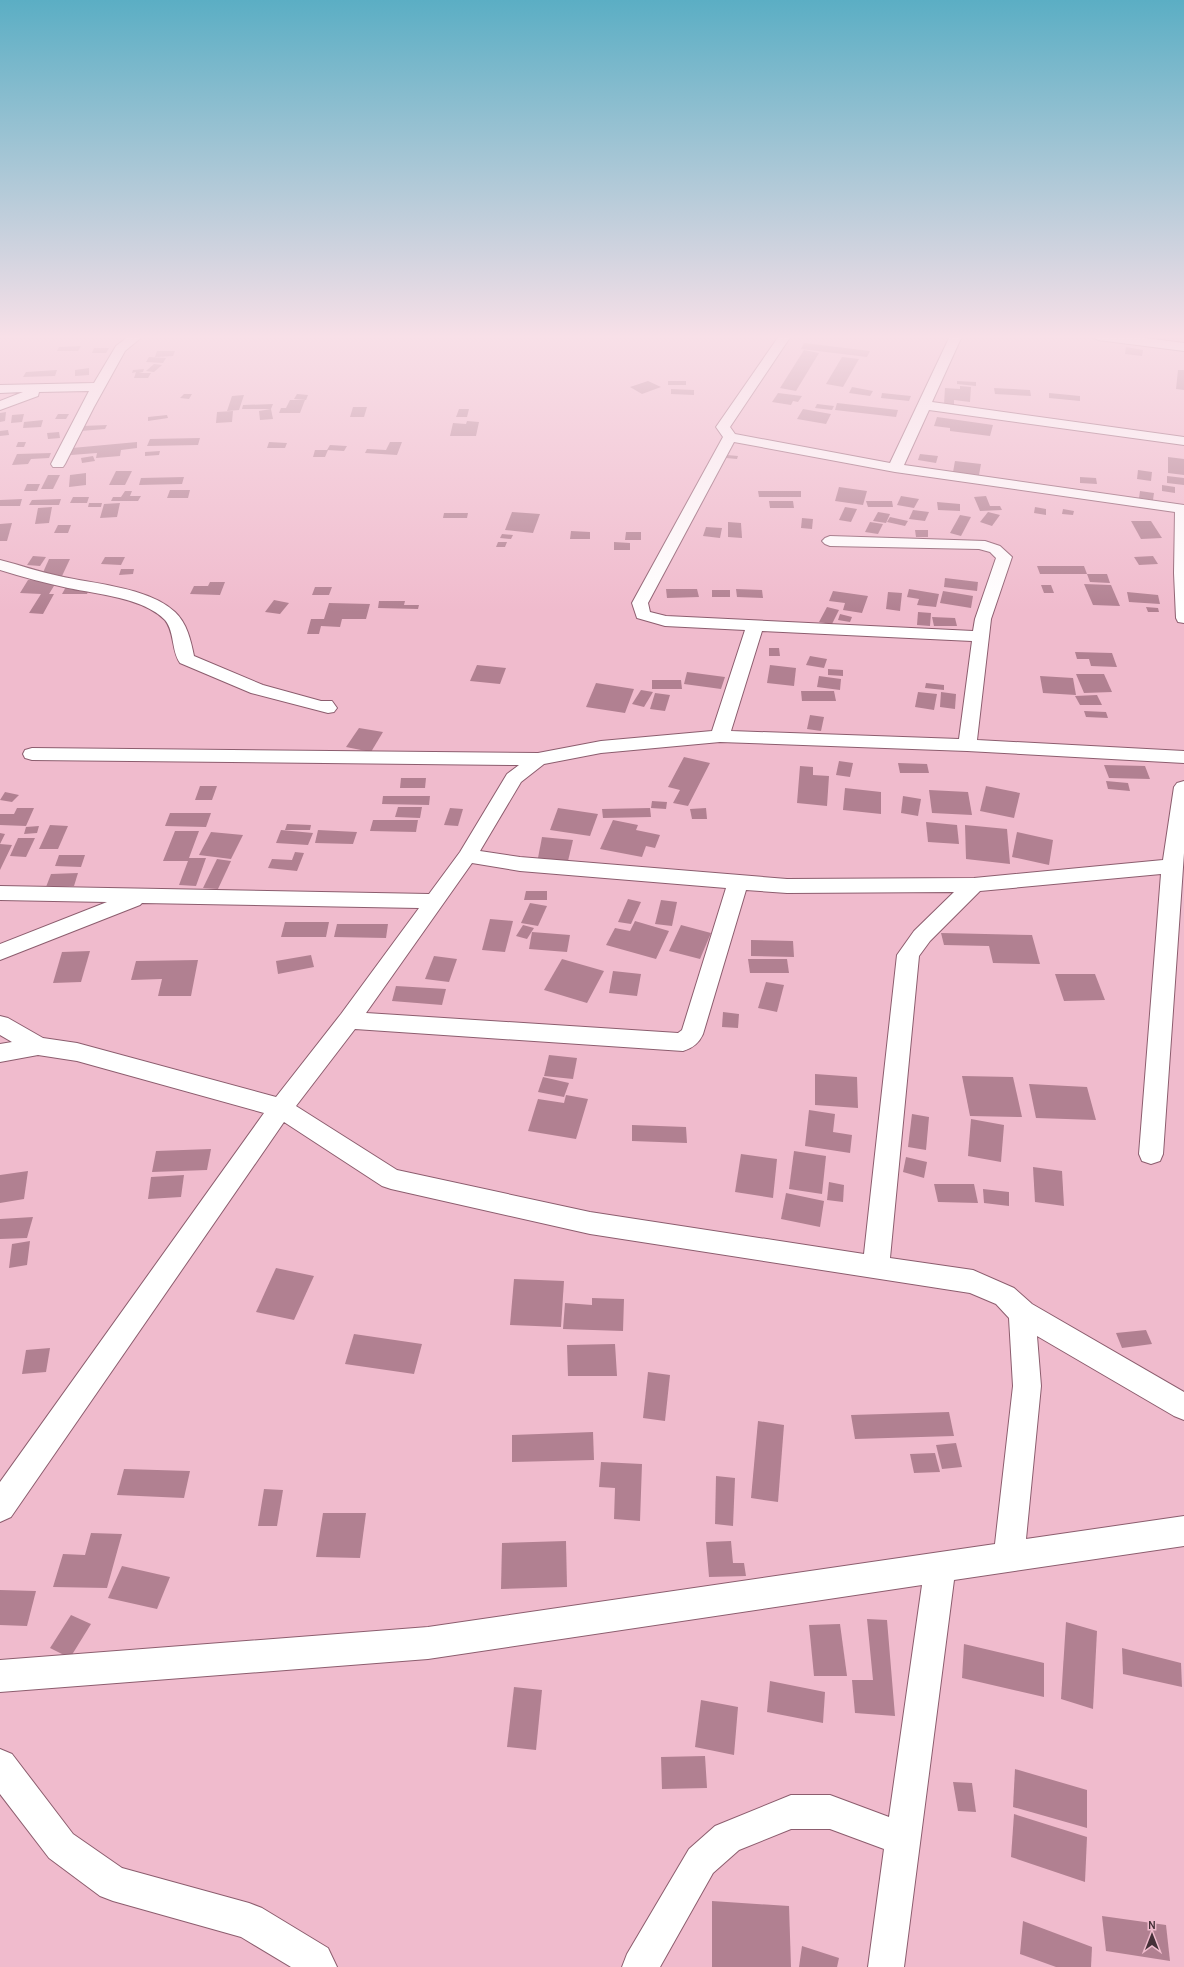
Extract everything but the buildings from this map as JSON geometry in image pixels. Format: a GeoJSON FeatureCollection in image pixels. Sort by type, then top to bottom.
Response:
{"type":"FeatureCollection","features":[{"type":"Feature","properties":{"kind":"street"},"geometry":{"type":"LineString","coordinates":[[58,464],[77,428]]}},
{"type":"Feature","properties":{"kind":"street"},"geometry":{"type":"LineString","coordinates":[[724,428],[730,438],[895,468],[1183,509],[1182,573],[1184,618]]}},
{"type":"Feature","properties":{"kind":"street"},"geometry":{"type":"LineString","coordinates":[[895,468],[913,428]]}},
{"type":"Feature","properties":{"kind":"street"},"geometry":{"type":"LineString","coordinates":[[1088,428],[1184,441]]}},
{"type":"Feature","properties":{"kind":"street"},"geometry":{"type":"LineString","coordinates":[[730,438],[640,603],[643,615],[665,621],[981,636]]}},
{"type":"Feature","properties":{"kind":"street"},"geometry":{"type":"LineString","coordinates":[[830,541],[980,544],[995,549],[1004,557],[983,619],[968,745]]}},
{"type":"Feature","properties":{"kind":"street"},"geometry":{"type":"LineString","coordinates":[[0,565],[147,602],[170,616],[179,633],[186,659],[257,689],[328,708],[326,705]]}},
{"type":"Feature","properties":{"kind":"street"},"geometry":{"type":"LineString","coordinates":[[720,736],[755,626]]}},
{"type":"Feature","properties":{"kind":"street"},"geometry":{"type":"LineString","coordinates":[[32,754],[538,759],[601,746],[720,736],[968,745],[1184,756]]}},
{"type":"Feature","properties":{"kind":"street"},"geometry":{"type":"LineString","coordinates":[[0,1507],[281,1108],[349,1020],[467,856],[514,778],[538,759]]}},
{"type":"Feature","properties":{"kind":"street"},"geometry":{"type":"LineString","coordinates":[[1151,1154],[1172,866],[1184,787]]}},
{"type":"Feature","properties":{"kind":"street"},"geometry":{"type":"LineString","coordinates":[[467,856],[520,864],[787,886],[974,885],[1172,866]]}},
{"type":"Feature","properties":{"kind":"street"},"geometry":{"type":"LineString","coordinates":[[349,1020],[683,1042],[692,1034],[738,882]]}},
{"type":"Feature","properties":{"kind":"street"},"geometry":{"type":"LineString","coordinates":[[876,1267],[908,955],[922,936],[974,885]]}},
{"type":"Feature","properties":{"kind":"street"},"geometry":{"type":"LineString","coordinates":[[0,893],[434,901]]}},
{"type":"Feature","properties":{"kind":"street"},"geometry":{"type":"LineString","coordinates":[[0,952],[144,896]]}},
{"type":"Feature","properties":{"kind":"street"},"geometry":{"type":"LineString","coordinates":[[0,1024],[38,1046]]}},
{"type":"Feature","properties":{"kind":"street"},"geometry":{"type":"LineString","coordinates":[[0,1053],[38,1046],[77,1052],[281,1108],[391,1179],[590,1223],[973,1282],[1005,1296],[1022,1313],[1184,1407]]}},
{"type":"Feature","properties":{"kind":"street"},"geometry":{"type":"LineString","coordinates":[[1009,1557],[1027,1386],[1022,1313]]}},
{"type":"Feature","properties":{"kind":"street"},"geometry":{"type":"LineString","coordinates":[[0,1676],[428,1643],[1184,1531]]}},
{"type":"Feature","properties":{"kind":"street"},"geometry":{"type":"LineString","coordinates":[[886,1967],[940,1567]]}},
{"type":"Feature","properties":{"kind":"street"},"geometry":{"type":"LineString","coordinates":[[0,1766],[61,1846],[113,1883],[249,1921],[315,1961],[319,1967]]}},
{"type":"Feature","properties":{"kind":"street"},"geometry":{"type":"LineString","coordinates":[[640,1967],[701,1861],[727,1838],[791,1812],[830,1812],[903,1839]]}}]}
